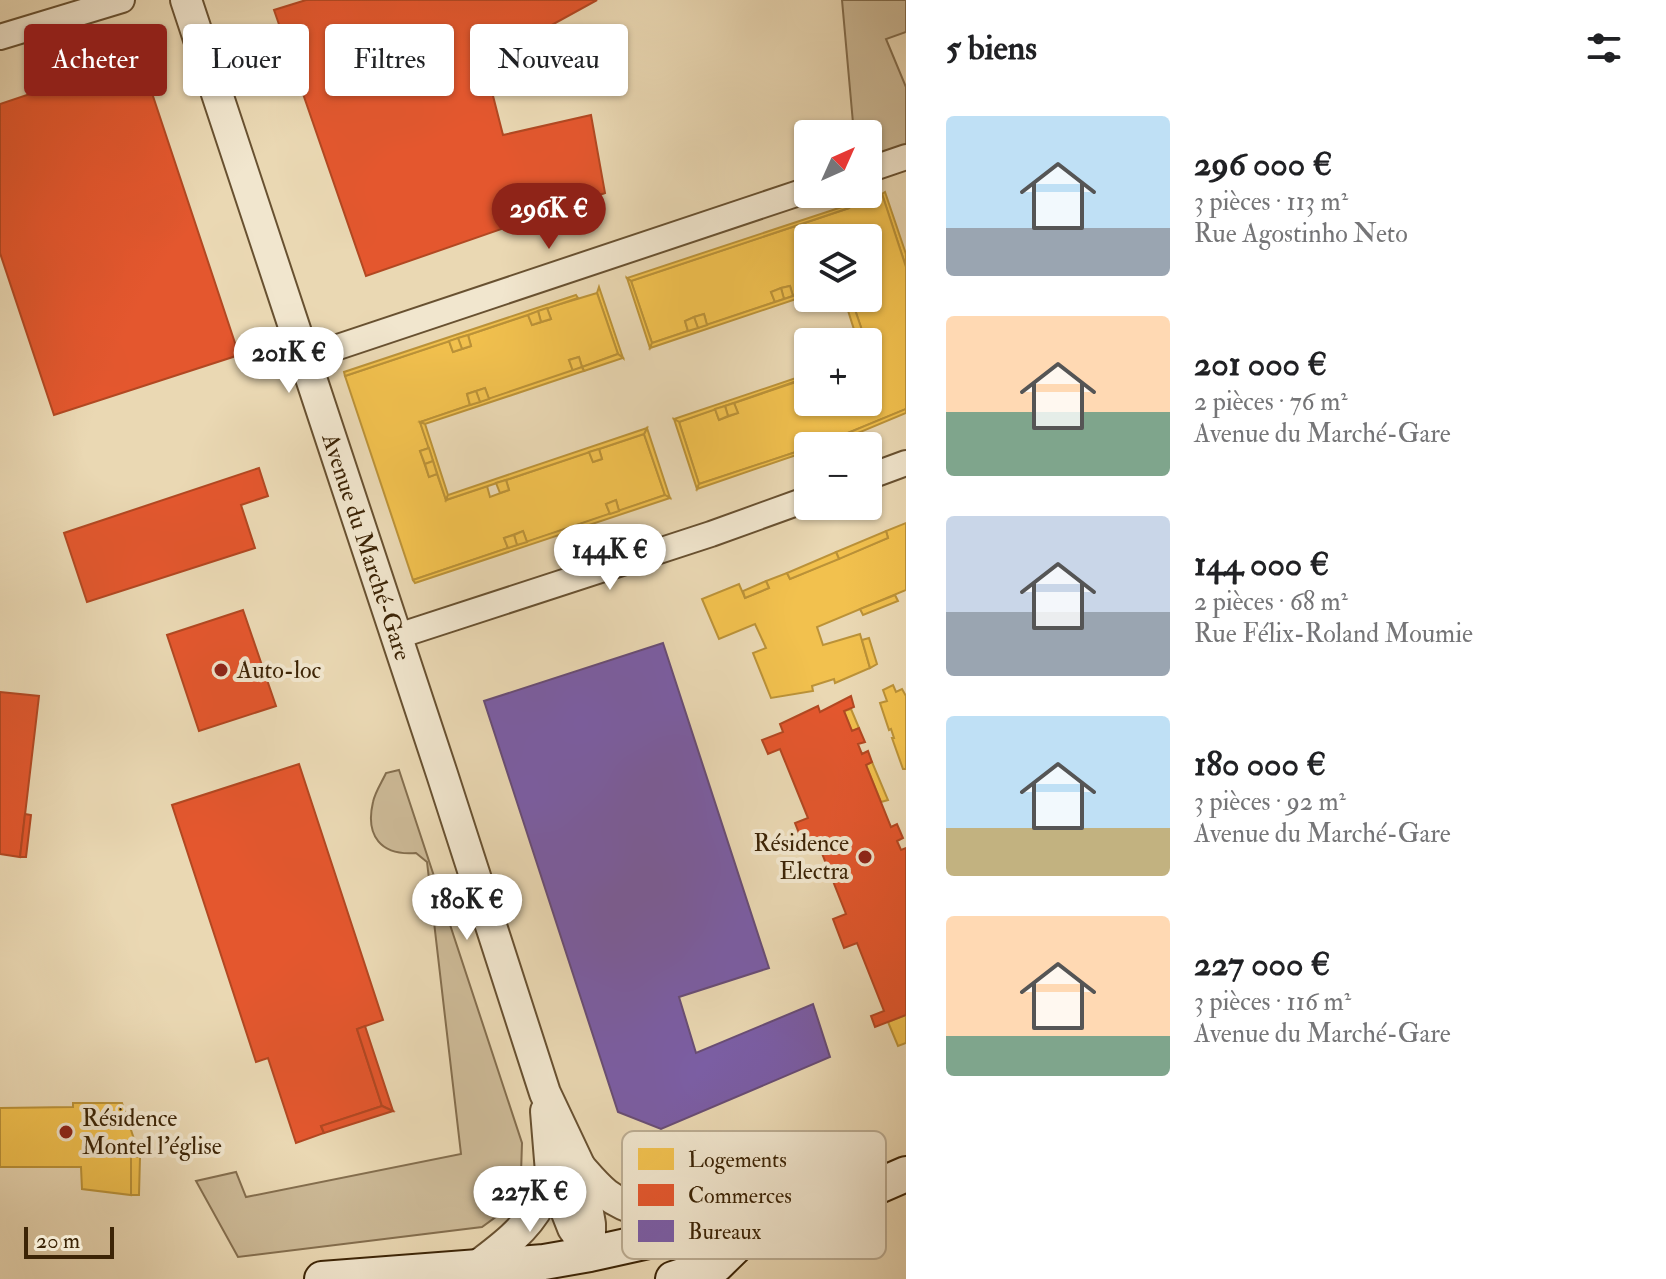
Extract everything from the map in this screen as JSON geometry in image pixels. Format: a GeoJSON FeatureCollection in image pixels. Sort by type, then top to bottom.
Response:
{"type":"FeatureCollection","features":[{"type":"Feature","properties":{"kind":"main road"},"geometry":{"type":"LineString","coordinates":[[886,1183],[906,1174]]}},
{"type":"Feature","properties":{"kind":"main road"},"geometry":{"type":"LineString","coordinates":[[322,1279],[544,1262],[593,1267],[622,1259]]}},
{"type":"Feature","properties":{"kind":"main road"},"geometry":{"type":"LineString","coordinates":[[673,1279],[716,1265],[719,1259]]}},
{"type":"Feature","properties":{"kind":"street"},"geometry":{"type":"LineString","coordinates":[[0,37],[122,0]]}},
{"type":"Feature","properties":{"kind":"street","name":"Avenue du Marché-Gare"},"geometry":{"type":"LineString","coordinates":[[186,0],[545,1093],[565,1170],[573,1228],[593,1267]]}},
{"type":"Feature","properties":{"kind":"street"},"geometry":{"type":"LineString","coordinates":[[882,165],[906,157]]}},
{"type":"Feature","properties":{"kind":"street"},"geometry":{"type":"LineString","coordinates":[[305,358],[794,195]]}},
{"type":"Feature","properties":{"kind":"street"},"geometry":{"type":"LineString","coordinates":[[882,472],[906,463]]}},
{"type":"Feature","properties":{"kind":"street"},"geometry":{"type":"LineString","coordinates":[[395,637],[794,504]]}},
{"type":"Feature","properties":{"kind":"street"},"geometry":{"type":"LineString","coordinates":[[565,1170],[595,1184],[622,1203]]}},
{"type":"Feature","properties":{"kind":"street","name":"Avenue du Marché-Gare"},"geometry":{"type":"LineString","coordinates":[[476,1267],[503,1247],[530,1219],[565,1170]]}},
{"type":"Feature","properties":{"kind":"shaded area"},"geometry":{"type":"Polygon","coordinates":[[[842,0],[906,0],[906,32],[886,39],[906,87],[906,145],[882,153],[882,120],[853,120],[842,0]]]}},
{"type":"Feature","properties":{"kind":"shaded area"},"geometry":{"type":"Polygon","coordinates":[[[399,770],[522,1143],[521,1174],[508,1208],[482,1227],[238,1257],[196,1181],[236,1172],[246,1197],[461,1154],[427,862],[416,853],[393,851],[385,847],[378,841],[371,825],[373,802],[386,773],[399,770]]]}},
{"type":"Feature","properties":{"kind":"building: Logements"},"geometry":{"type":"Polygon","coordinates":[[[885,192],[906,254],[906,267],[882,194],[885,192]]]}},
{"type":"Feature","properties":{"kind":"building: Logements"},"geometry":{"type":"Polygon","coordinates":[[[882,194],[906,267],[906,409],[850,432],[794,432],[794,453],[699,484],[679,422],[715,409],[719,420],[738,413],[734,403],[794,383],[794,416],[882,416],[882,328],[861,328],[856,312],[882,312],[882,224],[801,224],[849,208],[882,208],[882,194]]]}},
{"type":"Feature","properties":{"kind":"building: Logements"},"geometry":{"type":"Polygon","coordinates":[[[839,208],[849,208],[631,281],[627,278],[839,208]]]}},
{"type":"Feature","properties":{"kind":"building: Logements"},"geometry":{"type":"Polygon","coordinates":[[[794,226],[794,296],[790,286],[781,288],[771,292],[775,302],[707,325],[704,314],[694,317],[685,321],[688,331],[652,343],[631,281],[794,226]]]}},
{"type":"Feature","properties":{"kind":"building: Logements"},"geometry":{"type":"Polygon","coordinates":[[[627,278],[631,281],[652,343],[650,348],[627,278]]]}},
{"type":"Feature","properties":{"kind":"building: Logements"},"geometry":{"type":"Polygon","coordinates":[[[790,286],[793,296],[784,299],[781,288],[790,286]]]}},
{"type":"Feature","properties":{"kind":"building: Logements"},"geometry":{"type":"Polygon","coordinates":[[[599,287],[623,358],[618,354],[597,293],[599,287]]]}},
{"type":"Feature","properties":{"kind":"building: Logements"},"geometry":{"type":"Polygon","coordinates":[[[781,288],[784,299],[775,302],[771,292],[781,288]]]}},
{"type":"Feature","properties":{"kind":"building: Logements"},"geometry":{"type":"Polygon","coordinates":[[[597,293],[618,354],[582,367],[579,357],[569,360],[573,371],[489,399],[485,388],[467,394],[470,405],[420,422],[429,448],[420,451],[429,477],[437,474],[446,500],[487,486],[490,497],[509,490],[506,480],[589,452],[593,462],[602,459],[599,449],[644,434],[665,495],[619,511],[616,500],[606,504],[610,514],[527,542],[523,531],[504,538],[508,548],[413,580],[345,376],[449,341],[453,352],[471,346],[468,335],[528,315],[532,325],[551,319],[547,308],[597,293]]]}},
{"type":"Feature","properties":{"kind":"building: Logements"},"geometry":{"type":"Polygon","coordinates":[[[576,295],[578,298],[345,376],[344,372],[576,295]]]}},
{"type":"Feature","properties":{"kind":"building: Logements"},"geometry":{"type":"Polygon","coordinates":[[[794,296],[794,300],[650,348],[652,343],[794,296]]]}},
{"type":"Feature","properties":{"kind":"building: Logements"},"geometry":{"type":"Polygon","coordinates":[[[547,308],[551,319],[541,322],[538,311],[547,308]]]}},
{"type":"Feature","properties":{"kind":"building: Logements"},"geometry":{"type":"Polygon","coordinates":[[[538,311],[541,322],[532,325],[528,315],[538,311]]]}},
{"type":"Feature","properties":{"kind":"building: Logements"},"geometry":{"type":"Polygon","coordinates":[[[848,312],[856,312],[861,328],[854,328],[848,312]]]}},
{"type":"Feature","properties":{"kind":"building: Logements"},"geometry":{"type":"Polygon","coordinates":[[[704,314],[707,325],[698,328],[694,317],[704,314]]]}},
{"type":"Feature","properties":{"kind":"building: Logements"},"geometry":{"type":"Polygon","coordinates":[[[694,317],[698,328],[688,331],[685,321],[694,317]]]}},
{"type":"Feature","properties":{"kind":"building: Logements"},"geometry":{"type":"Polygon","coordinates":[[[468,335],[471,346],[462,349],[458,338],[468,335]]]}},
{"type":"Feature","properties":{"kind":"building: Logements"},"geometry":{"type":"Polygon","coordinates":[[[458,338],[462,349],[453,352],[449,341],[458,338]]]}},
{"type":"Feature","properties":{"kind":"building: Logements"},"geometry":{"type":"Polygon","coordinates":[[[618,354],[623,358],[584,371],[582,367],[618,354]]]}},
{"type":"Feature","properties":{"kind":"building: Logements"},"geometry":{"type":"Polygon","coordinates":[[[579,357],[582,367],[573,371],[569,360],[579,357]]]}},
{"type":"Feature","properties":{"kind":"building: Logements"},"geometry":{"type":"Polygon","coordinates":[[[582,367],[584,371],[425,424],[420,422],[582,367]]]}},
{"type":"Feature","properties":{"kind":"building: Logements"},"geometry":{"type":"Polygon","coordinates":[[[794,379],[794,382],[679,422],[674,419],[794,379]]]}},
{"type":"Feature","properties":{"kind":"building: Logements"},"geometry":{"type":"Polygon","coordinates":[[[485,388],[489,399],[480,402],[476,391],[485,388]]]}},
{"type":"Feature","properties":{"kind":"building: Logements"},"geometry":{"type":"Polygon","coordinates":[[[476,391],[480,402],[470,405],[467,394],[476,391]]]}},
{"type":"Feature","properties":{"kind":"building: Logements"},"geometry":{"type":"Polygon","coordinates":[[[734,403],[738,413],[728,416],[725,406],[734,403]]]}},
{"type":"Feature","properties":{"kind":"building: Logements"},"geometry":{"type":"Polygon","coordinates":[[[725,406],[728,416],[719,420],[715,409],[725,406]]]}},
{"type":"Feature","properties":{"kind":"building: Logements"},"geometry":{"type":"Polygon","coordinates":[[[906,409],[906,413],[861,432],[850,432],[906,409]]]}},
{"type":"Feature","properties":{"kind":"building: Logements"},"geometry":{"type":"Polygon","coordinates":[[[674,419],[679,422],[699,484],[697,489],[674,419]]]}},
{"type":"Feature","properties":{"kind":"building: Logements"},"geometry":{"type":"Polygon","coordinates":[[[420,422],[425,424],[448,495],[446,500],[420,422]]]}},
{"type":"Feature","properties":{"kind":"building: Logements"},"geometry":{"type":"Polygon","coordinates":[[[647,428],[670,498],[665,495],[644,434],[647,428]]]}},
{"type":"Feature","properties":{"kind":"building: Logements"},"geometry":{"type":"Polygon","coordinates":[[[647,428],[644,434],[446,500],[448,495],[647,428]]]}},
{"type":"Feature","properties":{"kind":"building: Logements"},"geometry":{"type":"Polygon","coordinates":[[[429,448],[433,461],[425,464],[420,451],[429,448]]]}},
{"type":"Feature","properties":{"kind":"building: Logements"},"geometry":{"type":"Polygon","coordinates":[[[599,449],[602,459],[593,462],[589,452],[599,449]]]}},
{"type":"Feature","properties":{"kind":"building: Logements"},"geometry":{"type":"Polygon","coordinates":[[[794,453],[794,456],[697,489],[699,484],[794,453]]]}},
{"type":"Feature","properties":{"kind":"building: Logements"},"geometry":{"type":"Polygon","coordinates":[[[433,461],[437,474],[429,477],[425,464],[433,461]]]}},
{"type":"Feature","properties":{"kind":"building: Logements"},"geometry":{"type":"Polygon","coordinates":[[[506,480],[509,490],[500,493],[496,483],[506,480]]]}},
{"type":"Feature","properties":{"kind":"building: Logements"},"geometry":{"type":"Polygon","coordinates":[[[665,495],[670,498],[415,583],[413,580],[665,495]]]}},
{"type":"Feature","properties":{"kind":"building: Logements"},"geometry":{"type":"Polygon","coordinates":[[[616,500],[619,511],[610,514],[606,504],[616,500]]]}},
{"type":"Feature","properties":{"kind":"building: Logements"},"geometry":{"type":"Polygon","coordinates":[[[906,523],[906,590],[817,627],[823,645],[860,634],[870,668],[835,683],[834,679],[812,686],[813,691],[771,698],[753,653],[766,648],[755,624],[719,639],[702,599],[739,584],[745,598],[769,588],[766,581],[787,573],[790,579],[888,538],[886,531],[906,523]]]}},
{"type":"Feature","properties":{"kind":"building: Logements"},"geometry":{"type":"Polygon","coordinates":[[[523,531],[527,542],[517,545],[514,535],[523,531]]]}},
{"type":"Feature","properties":{"kind":"building: Logements"},"geometry":{"type":"Polygon","coordinates":[[[886,531],[888,538],[839,559],[836,552],[886,531]]]}},
{"type":"Feature","properties":{"kind":"building: Logements"},"geometry":{"type":"Polygon","coordinates":[[[514,535],[517,545],[508,548],[504,538],[514,535]]]}},
{"type":"Feature","properties":{"kind":"building: Logements"},"geometry":{"type":"Polygon","coordinates":[[[836,552],[839,559],[790,579],[787,573],[836,552]]]}},
{"type":"Feature","properties":{"kind":"building: Logements"},"geometry":{"type":"Polygon","coordinates":[[[766,581],[769,588],[745,598],[743,591],[766,581]]]}},
{"type":"Feature","properties":{"kind":"building: Logements"},"geometry":{"type":"Polygon","coordinates":[[[895,595],[898,601],[863,615],[860,609],[895,595]]]}},
{"type":"Feature","properties":{"kind":"building: Logements"},"geometry":{"type":"Polygon","coordinates":[[[869,638],[877,664],[870,668],[862,640],[869,638]]]}},
{"type":"Feature","properties":{"kind":"building: Logements"},"geometry":{"type":"Polygon","coordinates":[[[893,685],[896,692],[902,689],[906,696],[906,769],[903,769],[880,703],[887,701],[883,690],[893,685]]]}},
{"type":"Feature","properties":{"kind":"building: Logements"},"geometry":{"type":"Polygon","coordinates":[[[851,709],[859,728],[852,731],[844,711],[851,709]]]}},
{"type":"Feature","properties":{"kind":"building: Logements"},"geometry":{"type":"Polygon","coordinates":[[[872,762],[888,800],[881,802],[866,765],[872,762]]]}},
{"type":"Feature","properties":{"kind":"building: Logements"},"geometry":{"type":"Polygon","coordinates":[[[906,1015],[906,1043],[898,1046],[888,1022],[906,1015]]]}},
{"type":"Feature","properties":{"kind":"building: Logements","name":"Résidence Montel l'église"},"geometry":{"type":"Polygon","coordinates":[[[73,1103],[122,1103],[140,1157],[131,1157],[131,1195],[82,1189],[81,1167],[0,1167],[0,1108],[73,1107],[73,1103]]]}},
{"type":"Feature","properties":{"kind":"building: Logements"},"geometry":{"type":"Polygon","coordinates":[[[131,1157],[140,1157],[139,1195],[131,1195],[131,1157]]]}},
{"type":"Feature","properties":{"kind":"building: Commerces"},"geometry":{"type":"Polygon","coordinates":[[[306,0],[597,0],[554,24],[470,24],[470,96],[493,96],[503,135],[591,115],[605,193],[366,276],[304,96],[309,96],[309,24],[279,24],[274,10],[306,0]]]}},
{"type":"Feature","properties":{"kind":"building: Commerces"},"geometry":{"type":"Polygon","coordinates":[[[24,96],[153,96],[239,355],[54,415],[0,253],[0,104],[24,96]]]}},
{"type":"Feature","properties":{"kind":"building: Commerces"},"geometry":{"type":"Polygon","coordinates":[[[259,468],[268,496],[241,505],[255,548],[87,602],[64,533],[259,468]]]}},
{"type":"Feature","properties":{"kind":"building: Commerces","name":"Auto-loc"},"geometry":{"type":"Polygon","coordinates":[[[243,610],[276,706],[199,731],[167,635],[243,610]]]}},
{"type":"Feature","properties":{"kind":"building: Commerces"},"geometry":{"type":"Polygon","coordinates":[[[0,692],[39,696],[20,857],[0,854],[0,692]]]}},
{"type":"Feature","properties":{"kind":"building: Commerces","name":"Résidence Electra"},"geometry":{"type":"Polygon","coordinates":[[[851,696],[854,707],[844,711],[852,731],[859,728],[865,742],[858,744],[862,754],[868,751],[872,762],[866,765],[891,827],[897,824],[903,838],[897,841],[901,850],[906,848],[906,1015],[875,1027],[871,1016],[884,1011],[857,943],[844,948],[833,919],[846,914],[819,846],[806,851],[795,823],[808,818],[780,749],[768,754],[762,740],[783,732],[780,724],[818,706],[820,712],[851,696]]]}},
{"type":"Feature","properties":{"kind":"building: Commerces"},"geometry":{"type":"Polygon","coordinates":[[[299,764],[383,1020],[357,1029],[382,1106],[321,1126],[324,1133],[296,1143],[268,1058],[256,1062],[172,805],[299,764]]]}},
{"type":"Feature","properties":{"kind":"building: Commerces"},"geometry":{"type":"Polygon","coordinates":[[[25,814],[31,815],[26,857],[20,857],[25,814]]]}},
{"type":"Feature","properties":{"kind":"building: Commerces"},"geometry":{"type":"Polygon","coordinates":[[[365,1026],[393,1111],[382,1106],[357,1029],[365,1026]]]}},
{"type":"Feature","properties":{"kind":"building: Commerces"},"geometry":{"type":"Polygon","coordinates":[[[382,1106],[393,1111],[324,1133],[321,1126],[382,1106]]]}},
{"type":"Feature","properties":{"kind":"building: Bureaux"},"geometry":{"type":"Polygon","coordinates":[[[663,643],[769,968],[679,997],[696,1053],[813,1004],[830,1057],[661,1129],[618,1112],[484,701],[663,643]]]}},
{"type":"Feature","properties":{"kind":"place","name":"Auto-loc"},"geometry":{"type":"Point","coordinates":[221,670]}},
{"type":"Feature","properties":{"kind":"place","name":"Résidence Electra"},"geometry":{"type":"Point","coordinates":[865,857]}},
{"type":"Feature","properties":{"kind":"place","name":"Résidence Montel l'église"},"geometry":{"type":"Point","coordinates":[66,1132]}}]}
